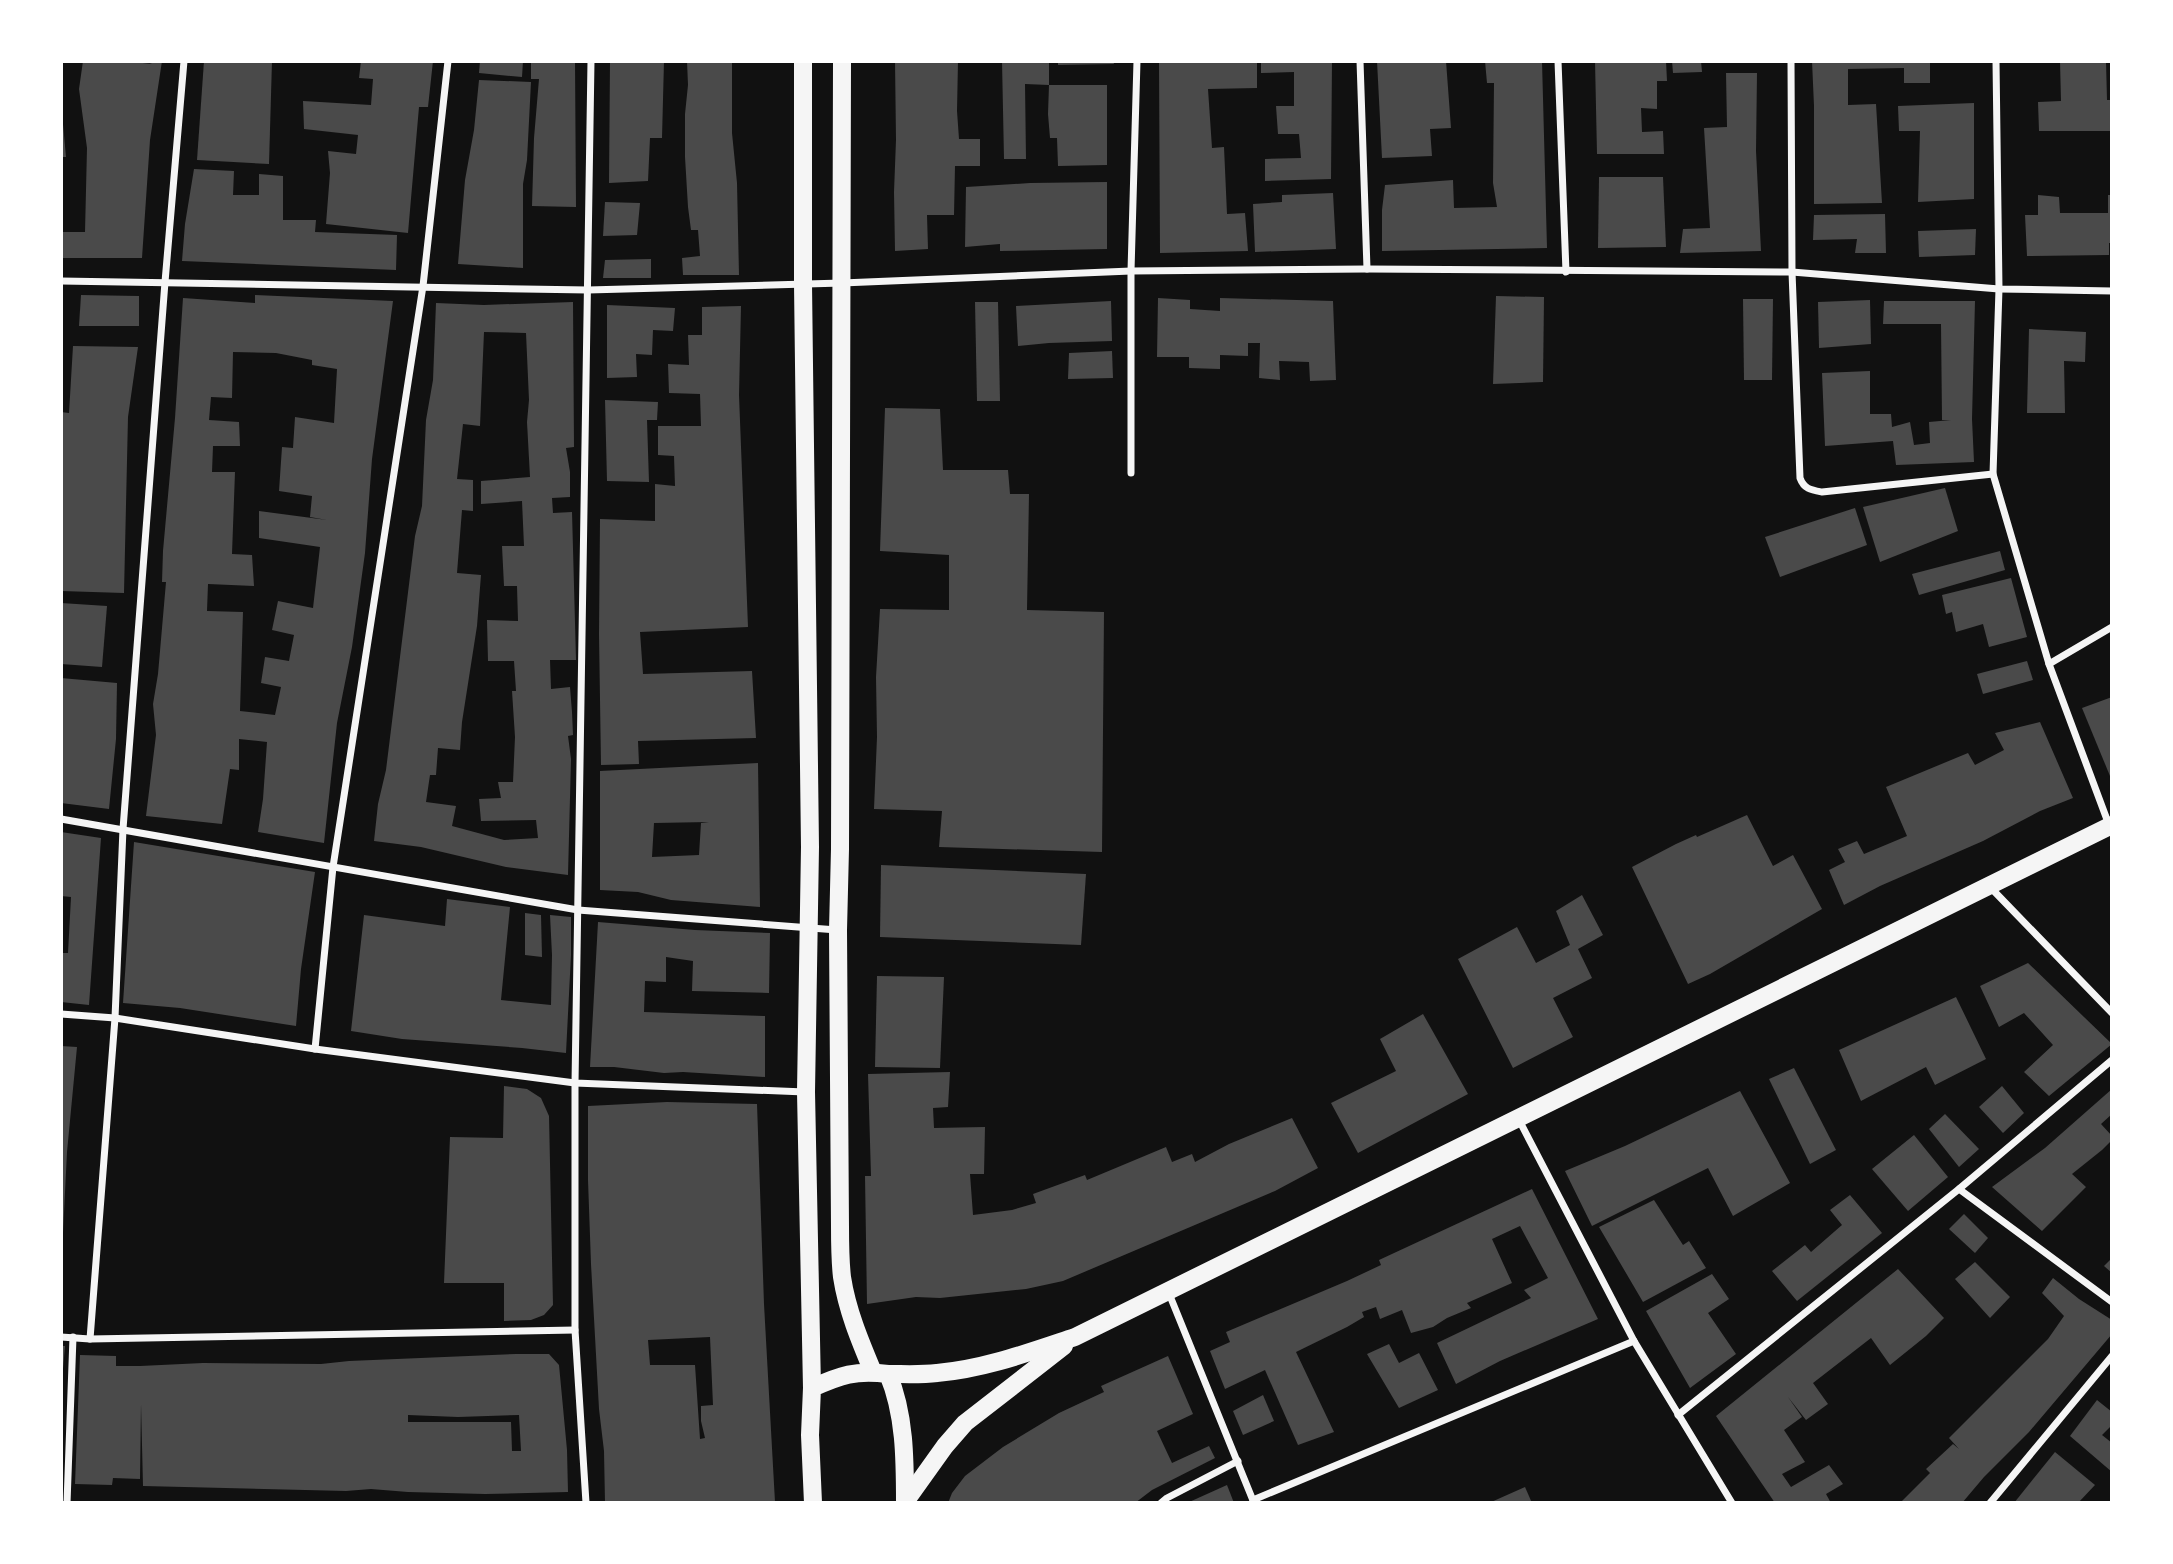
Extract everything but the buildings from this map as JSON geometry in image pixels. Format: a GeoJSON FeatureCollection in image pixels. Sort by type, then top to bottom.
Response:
{"type":"FeatureCollection","features":[{"type":"Feature","properties":{"kind":"main road"},"geometry":{"type":"LineString","coordinates":[[803,61],[810,847],[806,1092],[813,1503]]}},
{"type":"Feature","properties":{"kind":"main road"},"geometry":{"type":"LineString","coordinates":[[842,61],[839,1226],[842,1274],[852,1320],[897,1400],[904,1443],[905,1503]]}},
{"type":"Feature","properties":{"kind":"main road"},"geometry":{"type":"LineString","coordinates":[[811,1388],[861,1371],[937,1373],[983,1365],[1075,1337],[2111,825]]}},
{"type":"Feature","properties":{"kind":"main road"},"geometry":{"type":"LineString","coordinates":[[810,847],[840,849]]}},
{"type":"Feature","properties":{"kind":"main road"},"geometry":{"type":"LineString","coordinates":[[905,1503],[945,1446],[965,1423],[1075,1337]]}},
{"type":"Feature","properties":{"kind":"street"},"geometry":{"type":"LineString","coordinates":[[90,1339],[115,1018],[123,830],[184,61]]}},
{"type":"Feature","properties":{"kind":"street"},"geometry":{"type":"LineString","coordinates":[[315,1049],[332,867],[423,286],[448,61]]}},
{"type":"Feature","properties":{"kind":"street"},"geometry":{"type":"LineString","coordinates":[[586,1503],[575,1330],[575,1083],[591,61]]}},
{"type":"Feature","properties":{"kind":"street"},"geometry":{"type":"LineString","coordinates":[[1131,472],[1131,271],[1137,61]]}},
{"type":"Feature","properties":{"kind":"street"},"geometry":{"type":"LineString","coordinates":[[1360,61],[1367,269]]}},
{"type":"Feature","properties":{"kind":"street"},"geometry":{"type":"LineString","coordinates":[[1558,61],[1566,272]]}},
{"type":"Feature","properties":{"kind":"street"},"geometry":{"type":"LineString","coordinates":[[1791,61],[1792,272],[1800,478],[1807,489],[1822,492],[1993,474]]}},
{"type":"Feature","properties":{"kind":"street"},"geometry":{"type":"LineString","coordinates":[[1996,61],[1999,289],[1993,474],[2049,664],[2111,825]]}},
{"type":"Feature","properties":{"kind":"street"},"geometry":{"type":"LineString","coordinates":[[61,281],[588,290],[1131,271],[1367,269],[1792,272],[1999,289],[2112,291]]}},
{"type":"Feature","properties":{"kind":"street"},"geometry":{"type":"LineString","coordinates":[[2049,664],[2112,626]]}},
{"type":"Feature","properties":{"kind":"street"},"geometry":{"type":"LineString","coordinates":[[61,818],[578,910],[838,930]]}},
{"type":"Feature","properties":{"kind":"street"},"geometry":{"type":"LineString","coordinates":[[1988,885],[2112,1013]]}},
{"type":"Feature","properties":{"kind":"street"},"geometry":{"type":"LineString","coordinates":[[61,1014],[115,1018],[315,1049],[575,1083],[806,1092]]}},
{"type":"Feature","properties":{"kind":"street"},"geometry":{"type":"LineString","coordinates":[[1678,1415],[1959,1189],[2112,1060]]}},
{"type":"Feature","properties":{"kind":"street"},"geometry":{"type":"LineString","coordinates":[[1518,1119],[1634,1341],[1732,1503]]}},
{"type":"Feature","properties":{"kind":"street"},"geometry":{"type":"LineString","coordinates":[[1959,1189],[2112,1302]]}},
{"type":"Feature","properties":{"kind":"street"},"geometry":{"type":"LineString","coordinates":[[1167,1290],[1254,1501],[1634,1341]]}},
{"type":"Feature","properties":{"kind":"street"},"geometry":{"type":"LineString","coordinates":[[61,1337],[90,1339],[575,1330]]}},
{"type":"Feature","properties":{"kind":"street"},"geometry":{"type":"LineString","coordinates":[[67,1503],[73,1337]]}},
{"type":"Feature","properties":{"kind":"street"},"geometry":{"type":"LineString","coordinates":[[1990,1503],[2112,1356]]}},
{"type":"Feature","properties":{"kind":"street"},"geometry":{"type":"LineString","coordinates":[[1161,1503],[1167,1497],[1238,1461]]}}]}
